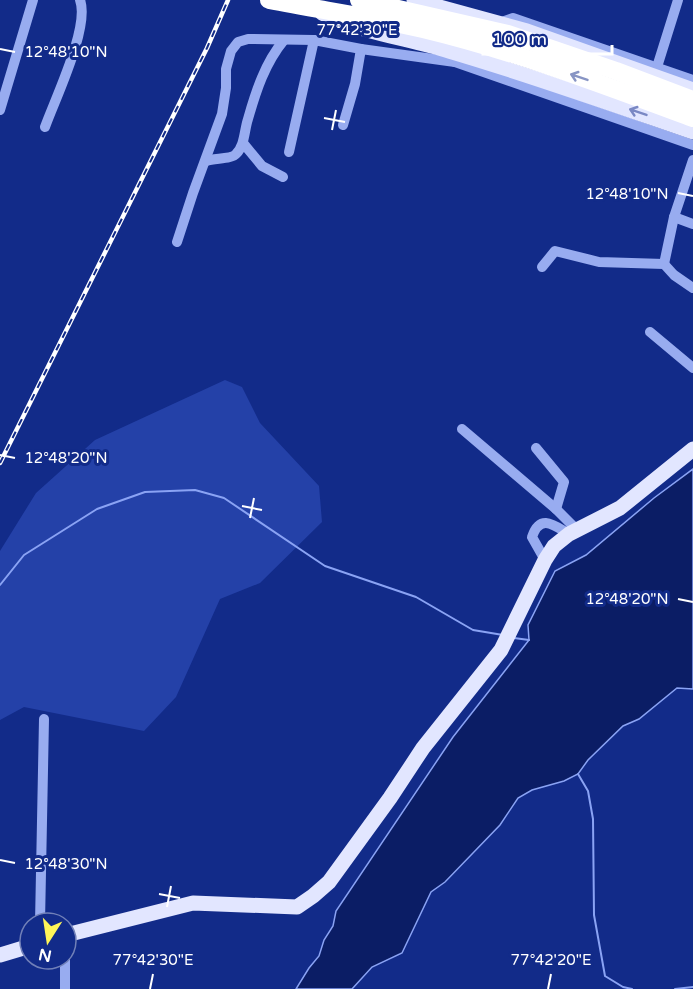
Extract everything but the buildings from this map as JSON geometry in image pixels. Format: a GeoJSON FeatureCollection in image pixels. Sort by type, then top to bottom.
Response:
{"type":"FeatureCollection","features":[{"type":"Feature","properties":{"kind":"highway"},"geometry":{"type":"LineString","coordinates":[[269,0],[312,9],[377,12],[508,34],[693,100]]}},
{"type":"Feature","properties":{"kind":"highway"},"geometry":{"type":"LineString","coordinates":[[359,0],[377,12],[423,29],[513,55],[693,118]]}},
{"type":"Feature","properties":{"kind":"main road"},"geometry":{"type":"LineString","coordinates":[[414,0],[499,23],[614,60],[693,90]]}},
{"type":"Feature","properties":{"kind":"main road"},"geometry":{"type":"LineString","coordinates":[[312,9],[344,24],[441,48],[693,132]]}},
{"type":"Feature","properties":{"kind":"main road"},"geometry":{"type":"LineString","coordinates":[[78,932],[193,903],[297,907],[329,882],[423,748],[501,650],[554,546],[573,532],[620,508],[693,449]]}},
{"type":"Feature","properties":{"kind":"main road"},"geometry":{"type":"LineString","coordinates":[[0,955],[18,950]]}},
{"type":"Feature","properties":{"kind":"street"},"geometry":{"type":"LineString","coordinates":[[0,110],[33,0]]}},
{"type":"Feature","properties":{"kind":"street"},"geometry":{"type":"LineString","coordinates":[[45,127],[80,32],[82,6],[80,0]]}},
{"type":"Feature","properties":{"kind":"street"},"geometry":{"type":"LineString","coordinates":[[657,67],[678,0]]}},
{"type":"Feature","properties":{"kind":"street"},"geometry":{"type":"LineString","coordinates":[[499,23],[513,18],[693,80]]}},
{"type":"Feature","properties":{"kind":"street"},"geometry":{"type":"LineString","coordinates":[[177,242],[222,114],[226,69],[231,51],[238,42],[248,39],[314,40],[455,62],[693,145]]}},
{"type":"Feature","properties":{"kind":"street"},"geometry":{"type":"LineString","coordinates":[[206,161],[222,157],[230,158],[236,154],[243,143],[246,124],[263,74],[274,52],[284,40]]}},
{"type":"Feature","properties":{"kind":"street"},"geometry":{"type":"LineString","coordinates":[[289,152],[314,40]]}},
{"type":"Feature","properties":{"kind":"street"},"geometry":{"type":"LineString","coordinates":[[441,48],[455,62]]}},
{"type":"Feature","properties":{"kind":"street"},"geometry":{"type":"LineString","coordinates":[[343,125],[355,84],[361,49]]}},
{"type":"Feature","properties":{"kind":"street"},"geometry":{"type":"LineString","coordinates":[[243,143],[262,166],[282,177]]}},
{"type":"Feature","properties":{"kind":"street"},"geometry":{"type":"LineString","coordinates":[[663,264],[674,217],[693,160]]}},
{"type":"Feature","properties":{"kind":"street"},"geometry":{"type":"LineString","coordinates":[[674,217],[693,224]]}},
{"type":"Feature","properties":{"kind":"street"},"geometry":{"type":"LineString","coordinates":[[542,267],[555,251],[599,262],[663,264],[693,288]]}},
{"type":"Feature","properties":{"kind":"street"},"geometry":{"type":"LineString","coordinates":[[650,332],[693,368]]}},
{"type":"Feature","properties":{"kind":"street"},"geometry":{"type":"LineString","coordinates":[[462,429],[556,509],[573,532]]}},
{"type":"Feature","properties":{"kind":"street"},"geometry":{"type":"LineString","coordinates":[[536,448],[564,482],[556,509]]}},
{"type":"Feature","properties":{"kind":"street"},"geometry":{"type":"LineString","coordinates":[[545,560],[532,537],[535,528],[542,523],[549,522],[573,532]]}},
{"type":"Feature","properties":{"kind":"street"},"geometry":{"type":"LineString","coordinates":[[40,911],[44,719]]}},
{"type":"Feature","properties":{"kind":"street"},"geometry":{"type":"LineString","coordinates":[[65,971],[65,989]]}},
{"type":"Feature","properties":{"kind":"shaded area"},"geometry":{"type":"Polygon","coordinates":[[[225,380],[242,387],[260,423],[319,486],[322,522],[260,583],[220,599],[176,697],[144,731],[24,707],[0,720],[0,551],[36,493],[95,440],[225,380]]]}},
{"type":"Feature","properties":{"kind":"shaded area"},"geometry":{"type":"Polygon","coordinates":[[[693,469],[693,689],[677,688],[639,719],[623,726],[588,760],[578,774],[564,781],[532,790],[518,798],[500,825],[445,882],[431,892],[402,953],[372,967],[352,989],[296,989],[319,956],[324,940],[333,926],[336,911],[453,737],[529,640],[528,625],[555,571],[586,555],[654,498],[693,469]]]}},
{"type":"Feature","properties":{"kind":"waterway"},"geometry":{"type":"LineString","coordinates":[[0,585],[24,555],[97,509],[145,492],[195,490],[224,498],[325,566],[416,597],[473,630],[503,635]]}},
{"type":"Feature","properties":{"kind":"waterway"},"geometry":{"type":"LineString","coordinates":[[514,638],[529,640]]}},
{"type":"Feature","properties":{"kind":"waterway"},"geometry":{"type":"LineString","coordinates":[[578,774],[588,791],[593,819],[594,915],[605,976],[623,987],[632,989]]}},
{"type":"Feature","properties":{"kind":"waterway"},"geometry":{"type":"LineString","coordinates":[[675,989],[693,987]]}},
{"type":"Feature","properties":{"kind":"railway"},"geometry":{"type":"LineString","coordinates":[[0,463],[207,48],[228,0]]}}]}
